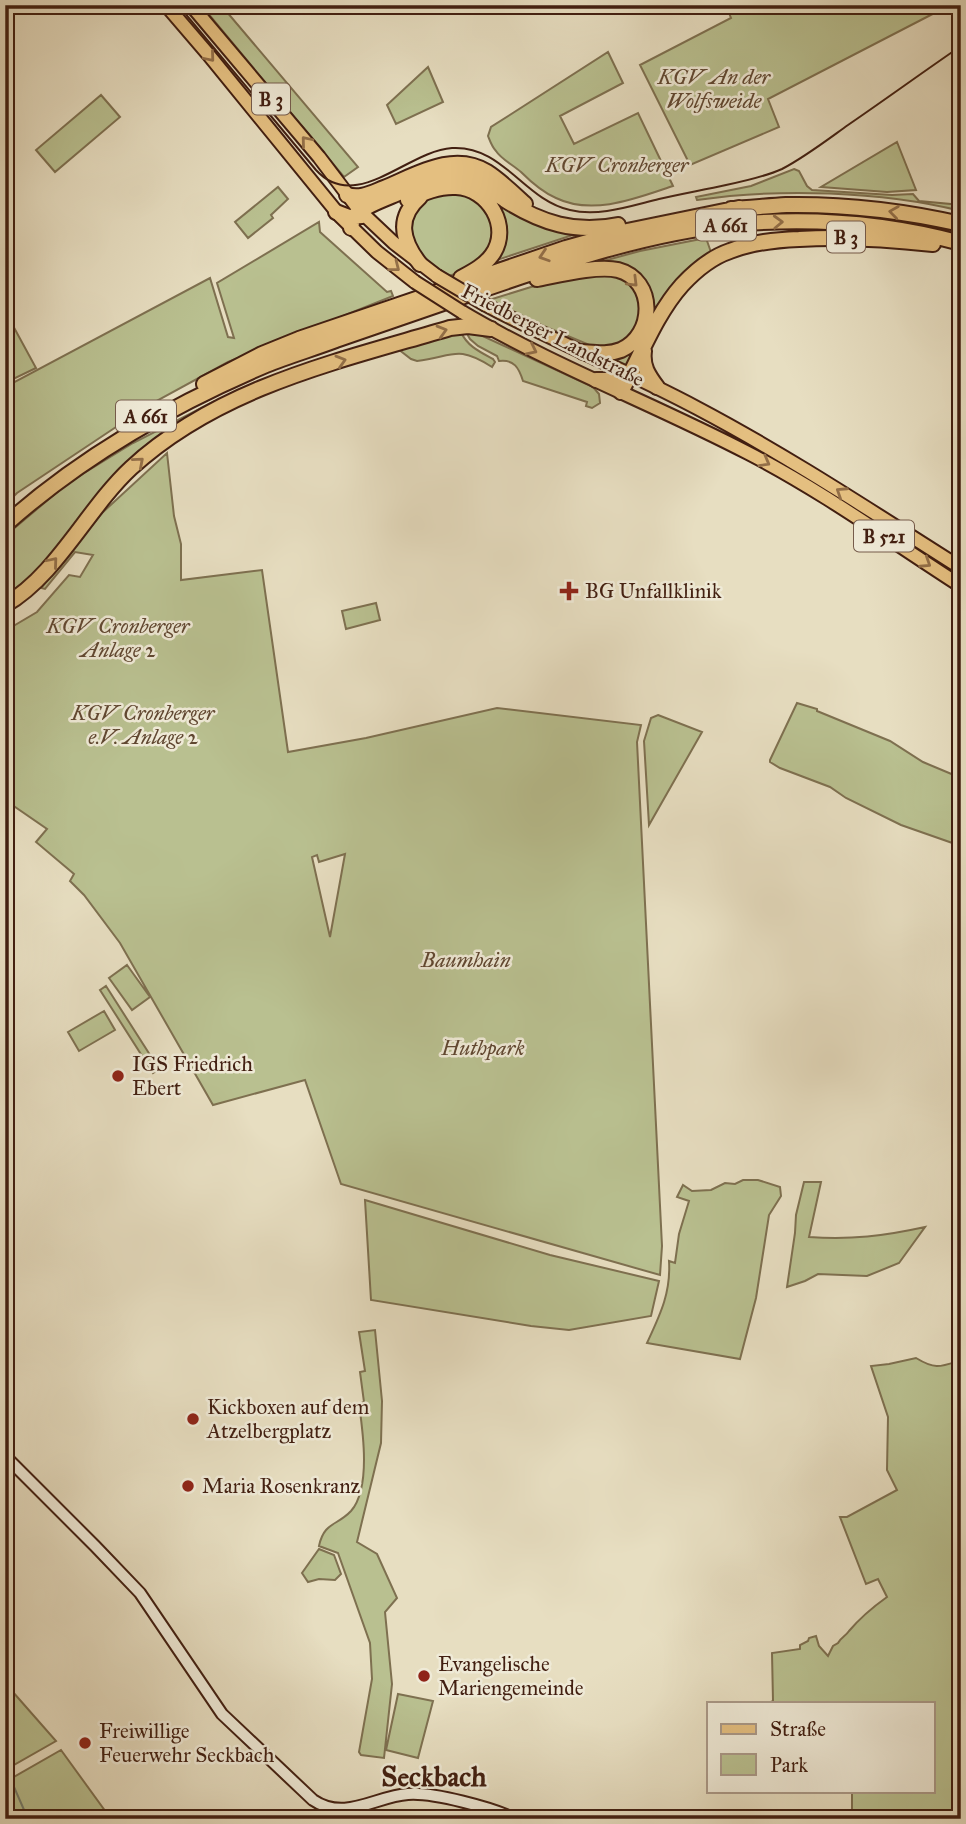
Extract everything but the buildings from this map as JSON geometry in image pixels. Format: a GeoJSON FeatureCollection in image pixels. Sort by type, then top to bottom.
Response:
{"type":"FeatureCollection","features":[{"type":"Feature","properties":{"kind":"highway"},"geometry":{"type":"LineString","coordinates":[[347,195],[365,196],[431,168],[459,163],[472,165],[488,173],[534,211],[556,224]]}},
{"type":"Feature","properties":{"kind":"highway"},"geometry":{"type":"LineString","coordinates":[[357,218],[432,179],[447,175],[461,175],[480,183],[520,209],[570,227],[591,229],[694,210],[739,208]]}},
{"type":"Feature","properties":{"kind":"highway"},"geometry":{"type":"LineString","coordinates":[[336,212],[357,218],[446,187],[471,190],[486,200],[499,224],[500,234],[495,249],[487,261],[474,271],[429,295]]}},
{"type":"Feature","properties":{"kind":"highway"},"geometry":{"type":"LineString","coordinates":[[420,264],[408,246],[404,226],[413,204],[430,191]]}},
{"type":"Feature","properties":{"kind":"highway","name":"A 661"},"geometry":{"type":"LineString","coordinates":[[5,514],[89,450],[147,415],[262,354],[429,295],[615,234],[739,208],[787,205],[891,211],[961,224]]}},
{"type":"Feature","properties":{"kind":"highway","name":"A 661"},"geometry":{"type":"LineString","coordinates":[[5,524],[97,454],[210,391],[269,364],[598,251],[665,234],[785,221],[854,223],[885,227],[961,245]]}},
{"type":"Feature","properties":{"kind":"highway","name":"B 3"},"geometry":{"type":"LineString","coordinates":[[645,346],[682,285],[712,260],[731,250],[762,243],[856,237],[961,245]]}},
{"type":"Feature","properties":{"kind":"highway"},"geometry":{"type":"LineString","coordinates":[[497,284],[604,269],[618,270],[629,276],[641,288],[645,299],[647,316],[642,331],[629,345],[617,351],[583,352]]}},
{"type":"Feature","properties":{"kind":"highway"},"geometry":{"type":"LineString","coordinates":[[5,605],[36,581],[105,496],[130,470],[172,435],[211,411],[268,385],[382,348],[460,326],[491,329]]}},
{"type":"Feature","properties":{"kind":"highway"},"geometry":{"type":"LineString","coordinates":[[621,392],[645,346]]}},
{"type":"Feature","properties":{"kind":"highway"},"geometry":{"type":"LineString","coordinates":[[645,346],[644,364],[657,387]]}},
{"type":"Feature","properties":{"kind":"highway"},"geometry":{"type":"LineString","coordinates":[[596,380],[615,380],[630,374]]}},
{"type":"Feature","properties":{"kind":"main road","name":"B 3"},"geometry":{"type":"LineString","coordinates":[[166,5],[336,212]]}},
{"type":"Feature","properties":{"kind":"main road","name":"Friedberger Landstraße"},"geometry":{"type":"LineString","coordinates":[[191,5],[319,157],[347,195],[377,252],[415,282],[461,312],[556,363],[773,466],[961,586]]}},
{"type":"Feature","properties":{"kind":"main road","name":"Friedberger Landstraße"},"geometry":{"type":"LineString","coordinates":[[357,218],[437,276],[485,305],[657,387],[779,453],[961,568]]}},
{"type":"Feature","properties":{"kind":"main road"},"geometry":{"type":"LineString","coordinates":[[5,1456],[140,1593],[222,1714],[322,1807],[355,1808],[401,1795],[419,1794],[489,1808],[515,1819]]}},
{"type":"Feature","properties":{"kind":"green space"},"geometry":{"type":"Polygon","coordinates":[[[201,5],[221,5],[358,167],[344,177],[201,5]]]}},
{"type":"Feature","properties":{"kind":"green space","name":"KGV An der Wolfsweide"},"geometry":{"type":"Polygon","coordinates":[[[726,5],[950,5],[768,99],[779,127],[690,165],[640,65],[731,18],[726,5]]]}},
{"type":"Feature","properties":{"kind":"green space","name":"KGV Cronberger"},"geometry":{"type":"Polygon","coordinates":[[[608,52],[623,83],[560,116],[574,144],[638,113],[673,186],[615,203],[570,203],[551,196],[537,186],[498,154],[488,136],[491,127],[608,52]]]}},
{"type":"Feature","properties":{"kind":"green space"},"geometry":{"type":"Polygon","coordinates":[[[428,67],[443,102],[396,124],[387,105],[428,67]]]}},
{"type":"Feature","properties":{"kind":"green space"},"geometry":{"type":"Polygon","coordinates":[[[101,95],[120,117],[55,172],[36,150],[101,95]]]}},
{"type":"Feature","properties":{"kind":"green space"},"geometry":{"type":"Polygon","coordinates":[[[897,142],[916,190],[887,192],[821,187],[897,142]]]}},
{"type":"Feature","properties":{"kind":"green space"},"geometry":{"type":"Polygon","coordinates":[[[794,169],[799,171],[812,190],[913,194],[919,201],[961,205],[961,211],[897,199],[829,194],[761,194],[697,200],[696,197],[751,186],[794,169]]]}},
{"type":"Feature","properties":{"kind":"green space"},"geometry":{"type":"Polygon","coordinates":[[[449,177],[469,180],[536,220],[579,233],[491,262],[502,243],[502,220],[491,201],[472,188],[440,185],[377,209],[376,207],[449,177]]]}},
{"type":"Feature","properties":{"kind":"green space"},"geometry":{"type":"Polygon","coordinates":[[[278,187],[288,199],[271,215],[273,218],[248,238],[235,222],[278,187]]]}},
{"type":"Feature","properties":{"kind":"green space"},"geometry":{"type":"Polygon","coordinates":[[[465,190],[491,212],[495,245],[475,267],[449,276],[423,258],[412,245],[410,215],[424,197],[465,190]]]}},
{"type":"Feature","properties":{"kind":"green space"},"geometry":{"type":"Polygon","coordinates":[[[319,222],[320,232],[387,292],[391,291],[393,296],[228,362],[149,405],[17,493],[5,505],[5,387],[210,278],[228,337],[234,338],[217,283],[319,222]]]}},
{"type":"Feature","properties":{"kind":"green space"},"geometry":{"type":"Polygon","coordinates":[[[706,238],[712,255],[695,267],[629,369],[598,354],[645,332],[634,275],[574,269],[640,251],[706,238]]]}},
{"type":"Feature","properties":{"kind":"green space"},"geometry":{"type":"Polygon","coordinates":[[[600,271],[627,278],[644,305],[629,342],[599,349],[522,317],[489,300],[531,287],[600,271]]]}},
{"type":"Feature","properties":{"kind":"green space"},"geometry":{"type":"Polygon","coordinates":[[[5,311],[36,368],[5,383],[5,311]]]}},
{"type":"Feature","properties":{"kind":"green space"},"geometry":{"type":"Polygon","coordinates":[[[461,332],[470,345],[493,359],[495,362],[492,367],[462,354],[417,361],[398,349],[461,332]]]}},
{"type":"Feature","properties":{"kind":"green space"},"geometry":{"type":"Polygon","coordinates":[[[466,332],[474,332],[593,387],[599,394],[600,403],[592,408],[586,406],[587,402],[523,381],[515,365],[509,361],[499,361],[497,356],[470,339],[466,332]]]}},
{"type":"Feature","properties":{"kind":"green space"},"geometry":{"type":"Polygon","coordinates":[[[215,401],[169,430],[111,484],[34,574],[5,597],[5,539],[11,531],[68,483],[133,443],[215,401]]]}},
{"type":"Feature","properties":{"kind":"green space"},"geometry":{"type":"Polygon","coordinates":[[[167,453],[174,516],[181,544],[181,580],[262,570],[288,752],[366,738],[497,708],[641,725],[637,742],[662,1246],[660,1275],[341,1184],[305,1080],[213,1105],[120,943],[84,895],[70,881],[74,874],[36,842],[47,829],[5,800],[5,631],[37,612],[69,575],[80,577],[93,555],[75,552],[45,589],[41,588],[102,513],[167,453]],[[345,854],[319,862],[317,855],[312,857],[330,937],[345,854]]]}},
{"type":"Feature","properties":{"kind":"green space"},"geometry":{"type":"Polygon","coordinates":[[[376,603],[380,620],[346,629],[342,611],[376,603]]]}},
{"type":"Feature","properties":{"kind":"green space"},"geometry":{"type":"Polygon","coordinates":[[[797,703],[890,741],[923,762],[961,778],[961,846],[901,825],[846,798],[830,787],[770,762],[797,703]]]}},
{"type":"Feature","properties":{"kind":"green space"},"geometry":{"type":"Polygon","coordinates":[[[658,715],[702,732],[649,825],[644,741],[651,718],[658,715]]]}},
{"type":"Feature","properties":{"kind":"green space"},"geometry":{"type":"Polygon","coordinates":[[[127,965],[150,997],[132,1010],[109,978],[127,965]]]}},
{"type":"Feature","properties":{"kind":"green space"},"geometry":{"type":"Polygon","coordinates":[[[106,986],[159,1069],[153,1073],[100,990],[106,986]]]}},
{"type":"Feature","properties":{"kind":"green space"},"geometry":{"type":"Polygon","coordinates":[[[104,1011],[115,1030],[79,1051],[68,1032],[104,1011]]]}},
{"type":"Feature","properties":{"kind":"green space"},"geometry":{"type":"Polygon","coordinates":[[[743,1180],[758,1180],[780,1187],[781,1196],[769,1215],[756,1298],[740,1359],[647,1343],[666,1294],[669,1261],[675,1263],[679,1234],[689,1201],[677,1197],[683,1185],[692,1191],[711,1190],[725,1183],[735,1184],[743,1180]]]}},
{"type":"Feature","properties":{"kind":"green space"},"geometry":{"type":"Polygon","coordinates":[[[804,1182],[821,1182],[809,1237],[867,1236],[925,1227],[899,1263],[867,1276],[818,1274],[787,1287],[796,1215],[804,1182]]]}},
{"type":"Feature","properties":{"kind":"green space"},"geometry":{"type":"Polygon","coordinates":[[[365,1200],[550,1255],[659,1281],[651,1316],[569,1330],[371,1300],[365,1200]]]}},
{"type":"Feature","properties":{"kind":"green space"},"geometry":{"type":"Polygon","coordinates":[[[375,1330],[382,1401],[381,1443],[357,1542],[377,1554],[397,1598],[385,1612],[392,1684],[384,1758],[361,1755],[359,1752],[372,1679],[370,1643],[338,1553],[319,1546],[328,1528],[351,1511],[361,1489],[364,1459],[359,1404],[364,1402],[360,1372],[365,1371],[359,1332],[375,1330]]]}},
{"type":"Feature","properties":{"kind":"green space"},"geometry":{"type":"Polygon","coordinates":[[[916,1358],[938,1366],[961,1360],[961,1819],[852,1819],[852,1792],[934,1792],[934,1702],[771,1702],[772,1653],[800,1649],[800,1645],[816,1636],[819,1646],[828,1656],[840,1639],[887,1597],[878,1579],[866,1584],[840,1517],[847,1517],[897,1490],[887,1470],[888,1417],[871,1366],[916,1358]]]}},
{"type":"Feature","properties":{"kind":"green space"},"geometry":{"type":"Polygon","coordinates":[[[319,1549],[334,1555],[341,1574],[335,1580],[319,1579],[308,1582],[302,1573],[319,1549]]]}},
{"type":"Feature","properties":{"kind":"green space"},"geometry":{"type":"Polygon","coordinates":[[[5,1683],[56,1741],[5,1770],[5,1683]]]}},
{"type":"Feature","properties":{"kind":"green space"},"geometry":{"type":"Polygon","coordinates":[[[398,1694],[433,1701],[418,1758],[386,1750],[398,1694]]]}},
{"type":"Feature","properties":{"kind":"green space"},"geometry":{"type":"Polygon","coordinates":[[[61,1750],[111,1819],[5,1819],[5,1782],[61,1750]]]}},
{"type":"Feature","properties":{"kind":"waterway"},"geometry":{"type":"LineString","coordinates":[[14,1787],[28,1819]]}},
{"type":"Feature","properties":{"kind":"tram line"},"geometry":{"type":"LineString","coordinates":[[178,5],[316,170],[331,182],[348,186],[365,183],[435,152],[452,148],[470,149],[500,164],[539,196],[554,204],[581,212],[626,207],[747,180],[782,169],[961,46]]}},
{"type":"Feature","properties":{"kind":"place","name":"BG Unfallklinik"},"geometry":{"type":"Point","coordinates":[569,591]}},
{"type":"Feature","properties":{"kind":"place","name":"IGS Friedrich Ebert"},"geometry":{"type":"Point","coordinates":[118,1076]}},
{"type":"Feature","properties":{"kind":"place","name":"Kickboxen auf dem Atzelbergplatz"},"geometry":{"type":"Point","coordinates":[193,1419]}},
{"type":"Feature","properties":{"kind":"place","name":"Maria Rosenkranz"},"geometry":{"type":"Point","coordinates":[188,1486]}},
{"type":"Feature","properties":{"kind":"place","name":"Evangelische Mariengemeinde"},"geometry":{"type":"Point","coordinates":[424,1676]}},
{"type":"Feature","properties":{"kind":"place","name":"Freiwillige Feuerwehr Seckbach"},"geometry":{"type":"Point","coordinates":[85,1743]}},
{"type":"Feature","properties":{"kind":"district","name":"Seckbach"},"geometry":{"type":"Point","coordinates":[434,1776]}},
{"type":"Feature","properties":{"kind":"park label","name":"KGV Cronberger Anlage 2"},"geometry":{"type":"Point","coordinates":[118,638]}},
{"type":"Feature","properties":{"kind":"park label","name":"KGV Cronberger e.V. Anlage 2"},"geometry":{"type":"Point","coordinates":[143,725]}},
{"type":"Feature","properties":{"kind":"park label","name":"Baumhain"},"geometry":{"type":"Point","coordinates":[466,960]}},
{"type":"Feature","properties":{"kind":"park label","name":"Huthpark"},"geometry":{"type":"Point","coordinates":[483,1048]}}]}
